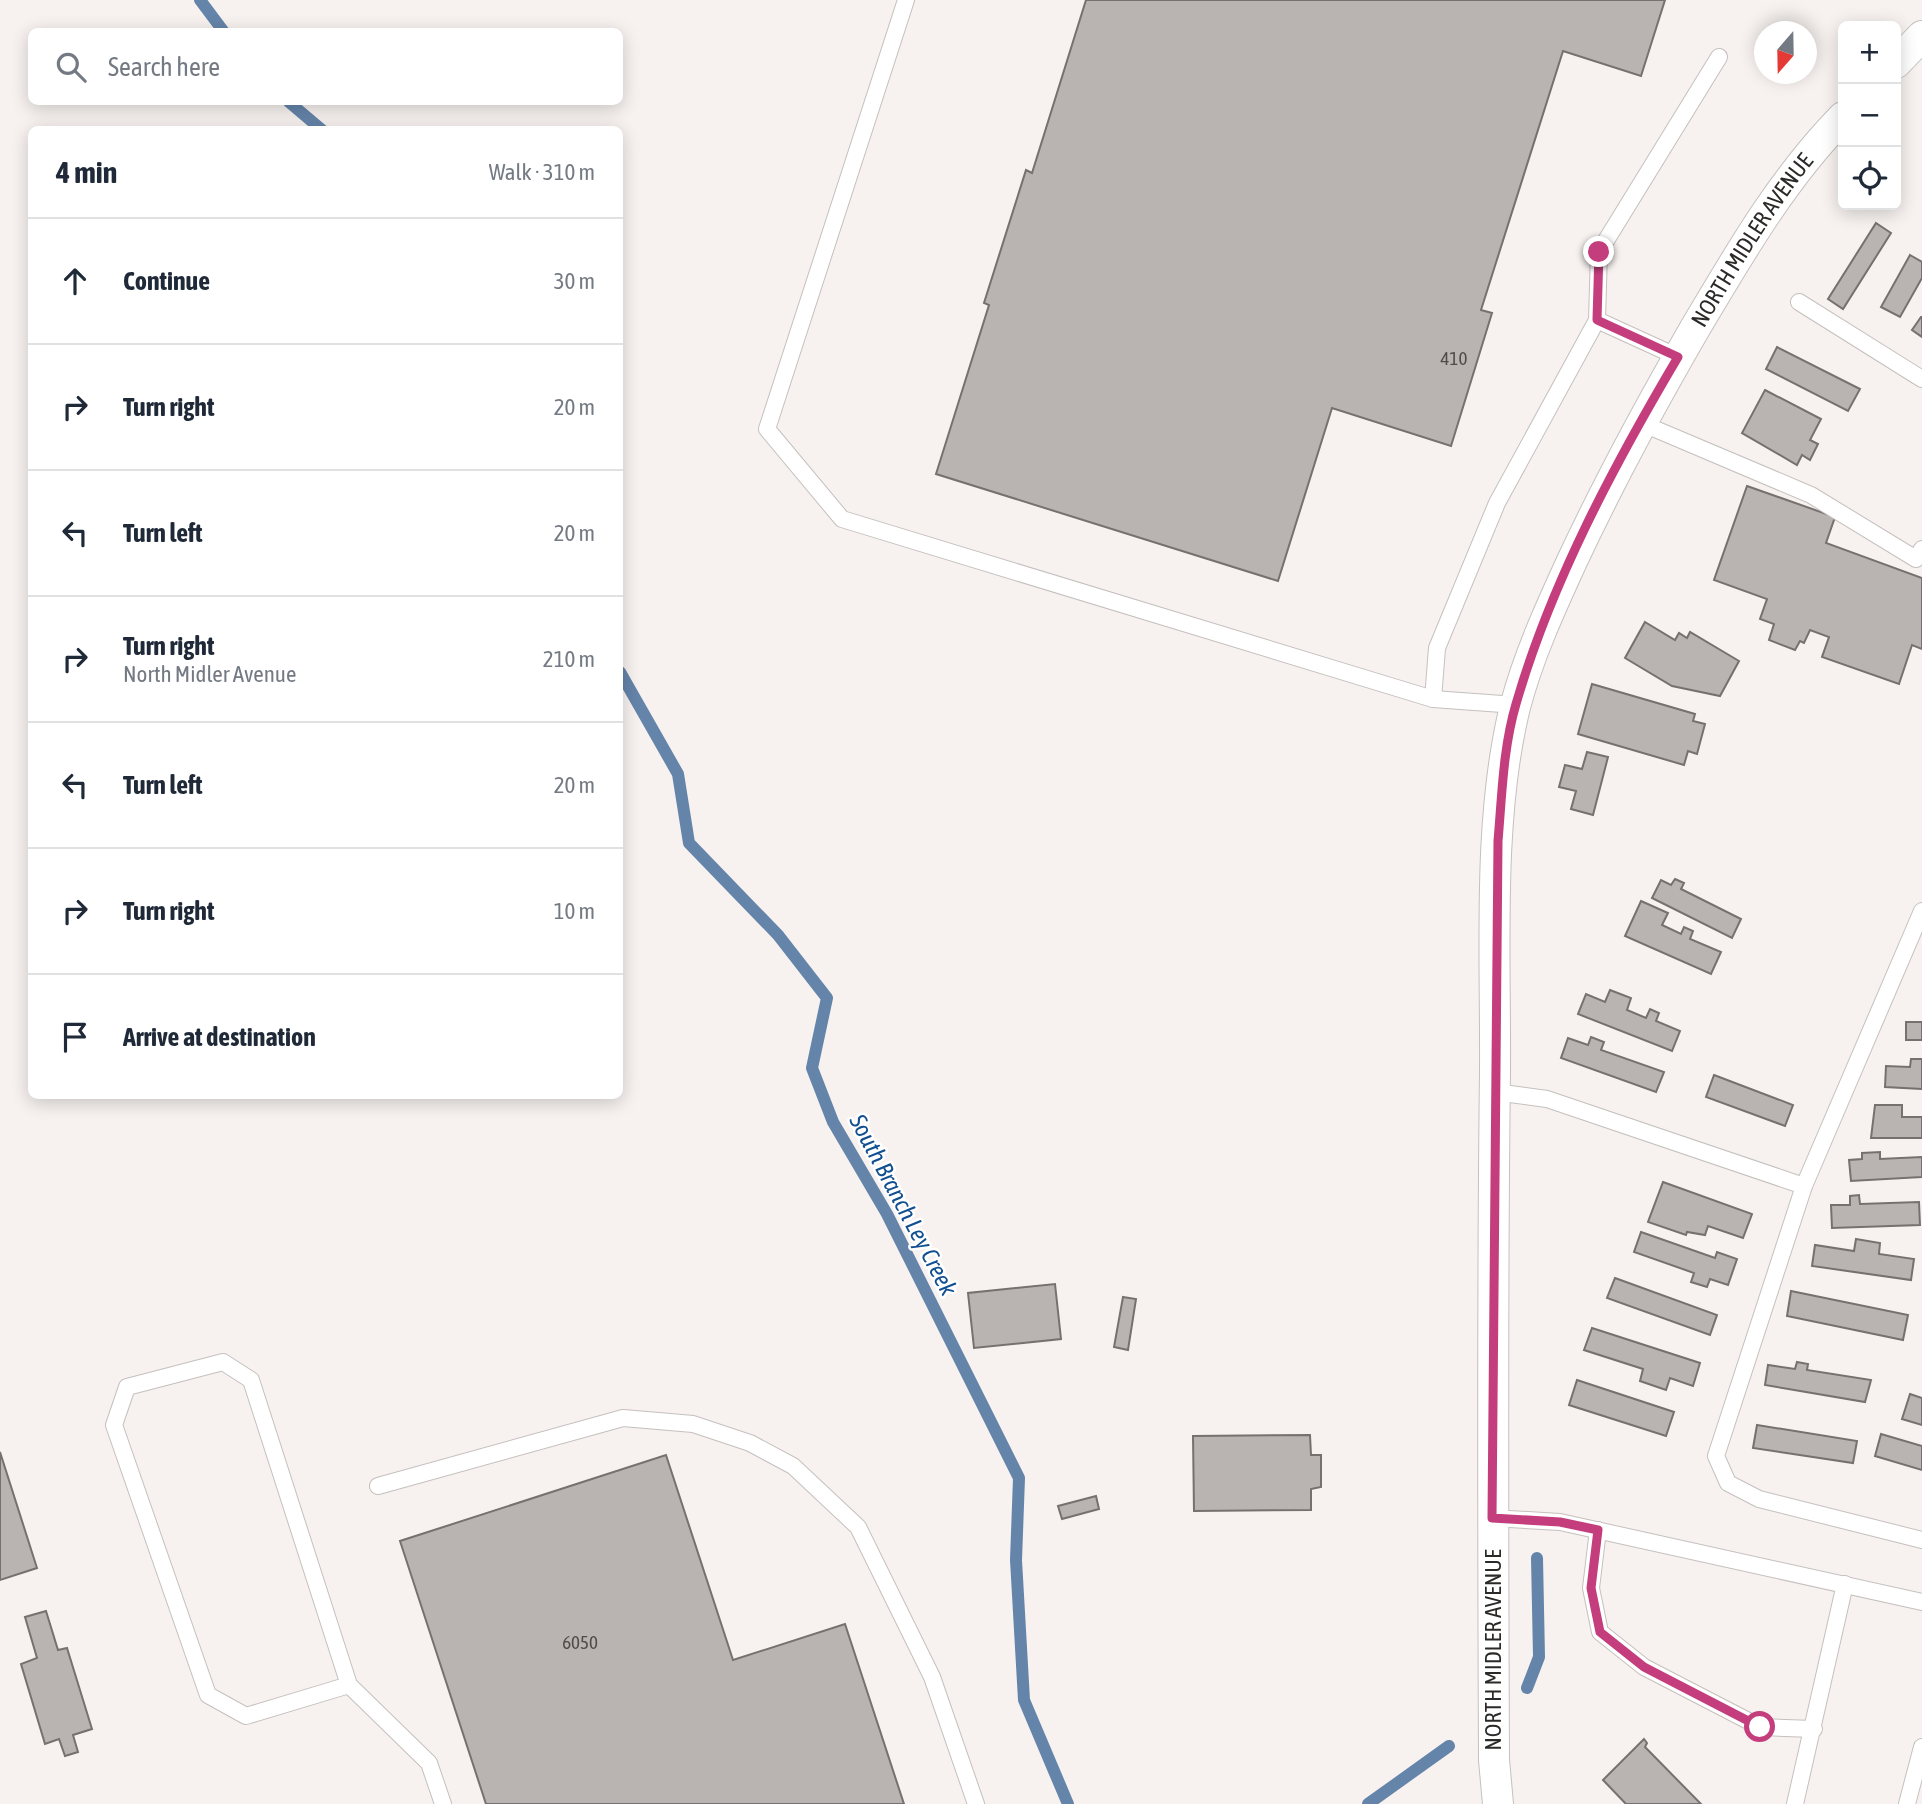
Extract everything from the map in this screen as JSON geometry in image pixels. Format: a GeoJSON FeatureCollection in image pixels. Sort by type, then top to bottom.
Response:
{"type":"FeatureCollection","features":[{"type":"Feature","properties":{"kind":"street"},"geometry":{"type":"LineString","coordinates":[[1901,58],[1922,36]]}},
{"type":"Feature","properties":{"kind":"street","name":"NORTH MIDLER AVENUE"},"geometry":{"type":"LineString","coordinates":[[1498,1804],[1494,1760],[1492,1518],[1495,1092],[1498,841],[1506,752],[1516,705],[1544,623],[1598,506],[1678,357],[1749,237],[1818,143],[1838,122]]}},
{"type":"Feature","properties":{"kind":"lane"},"geometry":{"type":"LineString","coordinates":[[906,0],[767,429],[842,519],[1433,699],[1516,705]]}},
{"type":"Feature","properties":{"kind":"lane"},"geometry":{"type":"LineString","coordinates":[[1433,699],[1437,648],[1497,503],[1597,320],[1599,252],[1719,57]]}},
{"type":"Feature","properties":{"kind":"lane"},"geometry":{"type":"LineString","coordinates":[[1799,302],[1922,379]]}},
{"type":"Feature","properties":{"kind":"lane"},"geometry":{"type":"LineString","coordinates":[[1597,320],[1678,357]]}},
{"type":"Feature","properties":{"kind":"lane"},"geometry":{"type":"LineString","coordinates":[[1642,423],[1811,495],[1916,559],[1922,549]]}},
{"type":"Feature","properties":{"kind":"lane"},"geometry":{"type":"LineString","coordinates":[[1922,911],[1804,1186],[1716,1456],[1728,1483],[1759,1499],[1922,1540]]}},
{"type":"Feature","properties":{"kind":"lane"},"geometry":{"type":"LineString","coordinates":[[1495,1092],[1547,1099],[1804,1186]]}},
{"type":"Feature","properties":{"kind":"lane"},"geometry":{"type":"LineString","coordinates":[[349,1685],[246,1716],[208,1695],[114,1425],[127,1387],[223,1362],[251,1380],[349,1685],[429,1763],[443,1804]]}},
{"type":"Feature","properties":{"kind":"lane"},"geometry":{"type":"LineString","coordinates":[[378,1486],[623,1418],[693,1424],[750,1443],[793,1466],[858,1527],[932,1677],[976,1804]]}},
{"type":"Feature","properties":{"kind":"lane"},"geometry":{"type":"LineString","coordinates":[[1492,1518],[1560,1522],[1922,1602]]}},
{"type":"Feature","properties":{"kind":"lane"},"geometry":{"type":"LineString","coordinates":[[1598,1530],[1591,1588],[1600,1632],[1644,1667],[1760,1727],[1814,1729]]}},
{"type":"Feature","properties":{"kind":"lane"},"geometry":{"type":"LineString","coordinates":[[1795,1804],[1845,1584]]}},
{"type":"Feature","properties":{"kind":"lane"},"geometry":{"type":"LineString","coordinates":[[1907,1804],[1922,1747]]}},
{"type":"Feature","properties":{"kind":"building"},"geometry":{"type":"Polygon","coordinates":[[[1086,0],[1665,0],[1641,76],[1563,51],[1481,310],[1492,313],[1451,446],[1332,408],[1278,581],[936,474],[989,305],[984,303],[1026,170],[1032,173],[1086,0]]]}},
{"type":"Feature","properties":{"kind":"building"},"geometry":{"type":"Polygon","coordinates":[[[1876,223],[1891,233],[1843,309],[1828,299],[1876,223]]]}},
{"type":"Feature","properties":{"kind":"building"},"geometry":{"type":"Polygon","coordinates":[[[1910,255],[1922,262],[1922,278],[1900,317],[1881,307],[1910,255]]]}},
{"type":"Feature","properties":{"kind":"building"},"geometry":{"type":"Polygon","coordinates":[[[1922,317],[1922,337],[1912,330],[1922,317]]]}},
{"type":"Feature","properties":{"kind":"building"},"geometry":{"type":"Polygon","coordinates":[[[1777,347],[1860,389],[1848,411],[1766,369],[1777,347]]]}},
{"type":"Feature","properties":{"kind":"building"},"geometry":{"type":"Polygon","coordinates":[[[1765,390],[1821,419],[1810,440],[1818,444],[1810,460],[1802,455],[1797,465],[1742,433],[1765,390]]]}},
{"type":"Feature","properties":{"kind":"building"},"geometry":{"type":"Polygon","coordinates":[[[1747,486],[1835,517],[1826,543],[1922,578],[1922,649],[1912,645],[1899,684],[1822,657],[1829,637],[1810,630],[1804,643],[1800,641],[1795,650],[1769,640],[1774,624],[1760,619],[1767,599],[1714,580],[1747,486]]]}},
{"type":"Feature","properties":{"kind":"building"},"geometry":{"type":"Polygon","coordinates":[[[1645,622],[1675,640],[1679,633],[1687,638],[1690,632],[1739,661],[1720,696],[1672,686],[1625,658],[1645,622]]]}},
{"type":"Feature","properties":{"kind":"building"},"geometry":{"type":"Polygon","coordinates":[[[1592,684],[1695,714],[1693,721],[1705,724],[1697,754],[1688,751],[1684,765],[1578,734],[1592,684]]]}},
{"type":"Feature","properties":{"kind":"building"},"geometry":{"type":"Polygon","coordinates":[[[1587,752],[1608,757],[1593,815],[1571,809],[1576,791],[1559,787],[1565,765],[1582,769],[1587,752]]]}},
{"type":"Feature","properties":{"kind":"building"},"geometry":{"type":"Polygon","coordinates":[[[1675,879],[1684,883],[1681,889],[1741,919],[1732,938],[1652,898],[1661,880],[1671,885],[1675,879]]]}},
{"type":"Feature","properties":{"kind":"building"},"geometry":{"type":"Polygon","coordinates":[[[1641,901],[1668,913],[1662,925],[1681,934],[1684,927],[1693,931],[1690,939],[1721,952],[1711,974],[1625,936],[1641,901]]]}},
{"type":"Feature","properties":{"kind":"building"},"geometry":{"type":"Polygon","coordinates":[[[1610,990],[1631,998],[1627,1010],[1646,1018],[1650,1009],[1659,1013],[1656,1021],[1680,1031],[1672,1051],[1578,1014],[1586,994],[1605,1002],[1610,990]]]}},
{"type":"Feature","properties":{"kind":"building"},"geometry":{"type":"Polygon","coordinates":[[[1906,1022],[1922,1022],[1922,1040],[1906,1040],[1906,1022]]]}},
{"type":"Feature","properties":{"kind":"building"},"geometry":{"type":"Polygon","coordinates":[[[1591,1037],[1604,1042],[1601,1050],[1664,1072],[1656,1092],[1561,1058],[1568,1038],[1588,1045],[1591,1037]]]}},
{"type":"Feature","properties":{"kind":"building"},"geometry":{"type":"Polygon","coordinates":[[[1911,1059],[1922,1059],[1922,1089],[1885,1087],[1886,1066],[1910,1067],[1911,1059]]]}},
{"type":"Feature","properties":{"kind":"building"},"geometry":{"type":"Polygon","coordinates":[[[1714,1075],[1793,1105],[1785,1126],[1706,1097],[1714,1075]]]}},
{"type":"Feature","properties":{"kind":"building"},"geometry":{"type":"Polygon","coordinates":[[[1875,1105],[1902,1105],[1902,1117],[1922,1117],[1922,1138],[1871,1138],[1875,1105]]]}},
{"type":"Feature","properties":{"kind":"building"},"geometry":{"type":"Polygon","coordinates":[[[1880,1152],[1880,1159],[1922,1157],[1922,1177],[1851,1181],[1849,1160],[1862,1159],[1862,1153],[1880,1152]]]}},
{"type":"Feature","properties":{"kind":"building"},"geometry":{"type":"Polygon","coordinates":[[[1663,1182],[1752,1214],[1743,1238],[1708,1226],[1705,1235],[1687,1232],[1686,1235],[1648,1222],[1663,1182]]]}},
{"type":"Feature","properties":{"kind":"building"},"geometry":{"type":"Polygon","coordinates":[[[1859,1195],[1860,1204],[1919,1202],[1920,1225],[1832,1228],[1831,1205],[1850,1205],[1850,1196],[1859,1195]]]}},
{"type":"Feature","properties":{"kind":"building"},"geometry":{"type":"Polygon","coordinates":[[[1641,1232],[1715,1258],[1717,1252],[1737,1259],[1728,1285],[1710,1279],[1707,1287],[1691,1282],[1694,1273],[1634,1252],[1641,1232]]]}},
{"type":"Feature","properties":{"kind":"building"},"geometry":{"type":"Polygon","coordinates":[[[1856,1239],[1880,1243],[1879,1254],[1914,1259],[1911,1280],[1812,1266],[1815,1245],[1854,1251],[1856,1239]]]}},
{"type":"Feature","properties":{"kind":"building"},"geometry":{"type":"Polygon","coordinates":[[[1615,1278],[1717,1315],[1710,1335],[1607,1298],[1615,1278]]]}},
{"type":"Feature","properties":{"kind":"building"},"geometry":{"type":"Polygon","coordinates":[[[1055,1284],[1061,1339],[974,1348],[968,1293],[1055,1284]]]}},
{"type":"Feature","properties":{"kind":"building"},"geometry":{"type":"Polygon","coordinates":[[[1791,1291],[1908,1315],[1903,1340],[1787,1316],[1791,1291]]]}},
{"type":"Feature","properties":{"kind":"building"},"geometry":{"type":"Polygon","coordinates":[[[1123,1297],[1136,1299],[1128,1350],[1114,1347],[1123,1297]]]}},
{"type":"Feature","properties":{"kind":"building"},"geometry":{"type":"Polygon","coordinates":[[[1592,1328],[1700,1363],[1693,1386],[1670,1378],[1666,1390],[1640,1381],[1643,1369],[1584,1350],[1592,1328]]]}},
{"type":"Feature","properties":{"kind":"building"},"geometry":{"type":"Polygon","coordinates":[[[1797,1362],[1808,1364],[1807,1370],[1871,1380],[1865,1402],[1765,1385],[1768,1365],[1795,1369],[1797,1362]]]}},
{"type":"Feature","properties":{"kind":"building"},"geometry":{"type":"Polygon","coordinates":[[[1577,1380],[1674,1412],[1666,1436],[1569,1405],[1577,1380]]]}},
{"type":"Feature","properties":{"kind":"building"},"geometry":{"type":"Polygon","coordinates":[[[1910,1394],[1922,1398],[1922,1425],[1902,1419],[1910,1394]]]}},
{"type":"Feature","properties":{"kind":"building"},"geometry":{"type":"Polygon","coordinates":[[[1757,1425],[1857,1441],[1853,1463],[1753,1448],[1757,1425]]]}},
{"type":"Feature","properties":{"kind":"building"},"geometry":{"type":"Polygon","coordinates":[[[1881,1434],[1922,1446],[1922,1470],[1875,1456],[1881,1434]]]}},
{"type":"Feature","properties":{"kind":"building"},"geometry":{"type":"Polygon","coordinates":[[[1310,1435],[1311,1455],[1321,1455],[1321,1487],[1311,1489],[1311,1510],[1194,1511],[1193,1436],[1310,1435]]]}},
{"type":"Feature","properties":{"kind":"building"},"geometry":{"type":"Polygon","coordinates":[[[0,1452],[37,1568],[0,1580],[0,1452]]]}},
{"type":"Feature","properties":{"kind":"building"},"geometry":{"type":"Polygon","coordinates":[[[666,1455],[733,1660],[845,1624],[904,1804],[486,1804],[400,1541],[666,1455]]]}},
{"type":"Feature","properties":{"kind":"building"},"geometry":{"type":"Polygon","coordinates":[[[1096,1496],[1099,1509],[1062,1519],[1058,1506],[1096,1496]]]}},
{"type":"Feature","properties":{"kind":"building"},"geometry":{"type":"Polygon","coordinates":[[[46,1611],[58,1650],[67,1648],[92,1729],[73,1735],[78,1752],[65,1756],[59,1739],[45,1744],[21,1664],[37,1658],[25,1617],[46,1611]]]}},
{"type":"Feature","properties":{"kind":"building"},"geometry":{"type":"Polygon","coordinates":[[[1644,1739],[1647,1743],[1645,1747],[1701,1804],[1626,1804],[1603,1780],[1644,1739]]]}},
{"type":"Feature","properties":{"kind":"waterway","name":"South Branch Ley Creek"},"geometry":{"type":"LineString","coordinates":[[200,0],[221,28]]}},
{"type":"Feature","properties":{"kind":"waterway","name":"South Branch Ley Creek"},"geometry":{"type":"LineString","coordinates":[[293,105],[317,126]]}},
{"type":"Feature","properties":{"kind":"waterway","name":"South Branch Ley Creek"},"geometry":{"type":"LineString","coordinates":[[623,677],[678,774],[689,843],[778,935],[827,998],[812,1068],[833,1122],[887,1214],[1019,1478],[1016,1560],[1024,1700],[1068,1804]]}},
{"type":"Feature","properties":{"kind":"waterway"},"geometry":{"type":"LineString","coordinates":[[1527,1688],[1539,1657],[1537,1558]]}},
{"type":"Feature","properties":{"kind":"waterway"},"geometry":{"type":"LineString","coordinates":[[1368,1804],[1449,1746]]}},
{"type":"Feature","properties":{"kind":"route"},"geometry":{"type":"LineString","coordinates":[[1599,252],[1597,320],[1678,357],[1598,506],[1544,623],[1516,705],[1506,752],[1498,841],[1492,1518],[1560,1522],[1598,1530],[1591,1588],[1600,1632],[1644,1667],[1760,1727]]}}]}
